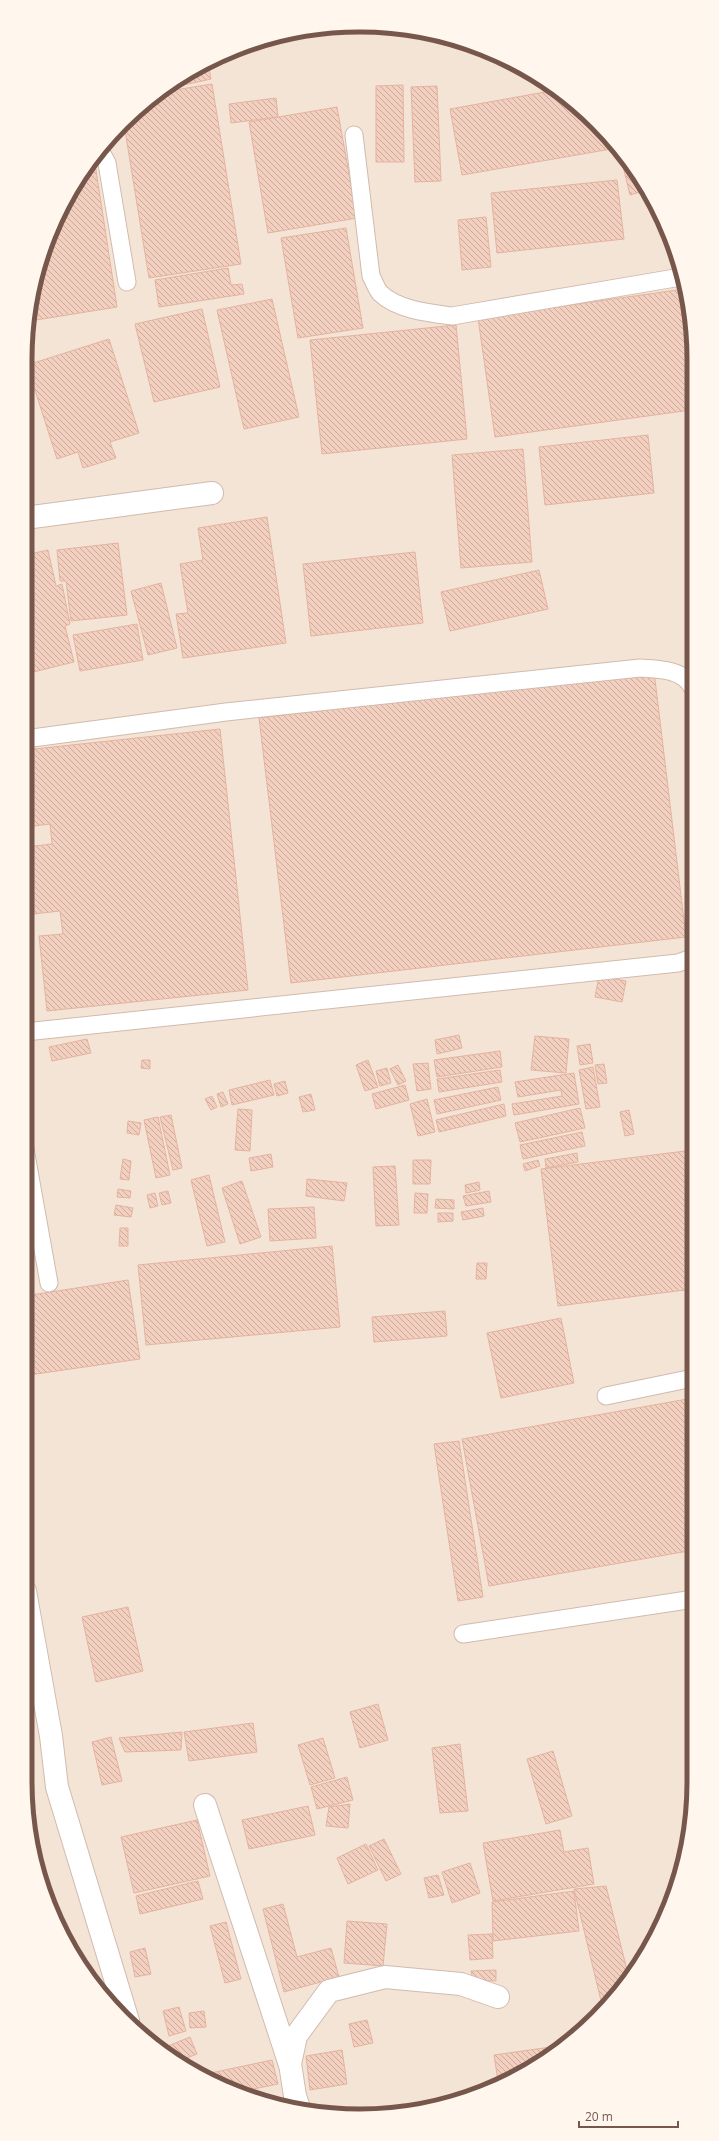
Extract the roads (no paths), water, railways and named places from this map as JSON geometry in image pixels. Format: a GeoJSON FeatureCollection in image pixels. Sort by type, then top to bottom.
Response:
{"type":"FeatureCollection","features":[{"type":"Feature","properties":{"kind":"street"},"geometry":{"type":"LineString","coordinates":[[32,517],[212,492]]}},
{"type":"Feature","properties":{"kind":"street"},"geometry":{"type":"LineString","coordinates":[[32,1630],[51,1736],[57,1787],[124,2009]]}},
{"type":"Feature","properties":{"kind":"street"},"geometry":{"type":"LineString","coordinates":[[205,1805],[290,2064],[297,2103]]}},
{"type":"Feature","properties":{"kind":"street"},"geometry":{"type":"LineString","coordinates":[[290,2064],[296,2036],[329,1991],[385,1977],[461,1984],[498,1996]]}},
{"type":"Feature","properties":{"kind":"lane"},"geometry":{"type":"LineString","coordinates":[[354,135],[371,276],[379,292],[394,303],[425,312],[452,316],[677,278]]}},
{"type":"Feature","properties":{"kind":"lane"},"geometry":{"type":"LineString","coordinates":[[103,156],[107,163],[127,282]]}},
{"type":"Feature","properties":{"kind":"lane"},"geometry":{"type":"LineString","coordinates":[[32,738],[226,712],[640,668],[670,671],[687,681]]}},
{"type":"Feature","properties":{"kind":"lane"},"geometry":{"type":"LineString","coordinates":[[32,1031],[678,963],[687,960]]}},
{"type":"Feature","properties":{"kind":"lane"},"geometry":{"type":"LineString","coordinates":[[32,1188],[49,1283]]}},
{"type":"Feature","properties":{"kind":"lane"},"geometry":{"type":"LineString","coordinates":[[606,1396],[687,1379]]}},
{"type":"Feature","properties":{"kind":"lane"},"geometry":{"type":"LineString","coordinates":[[463,1634],[687,1600]]}}]}
